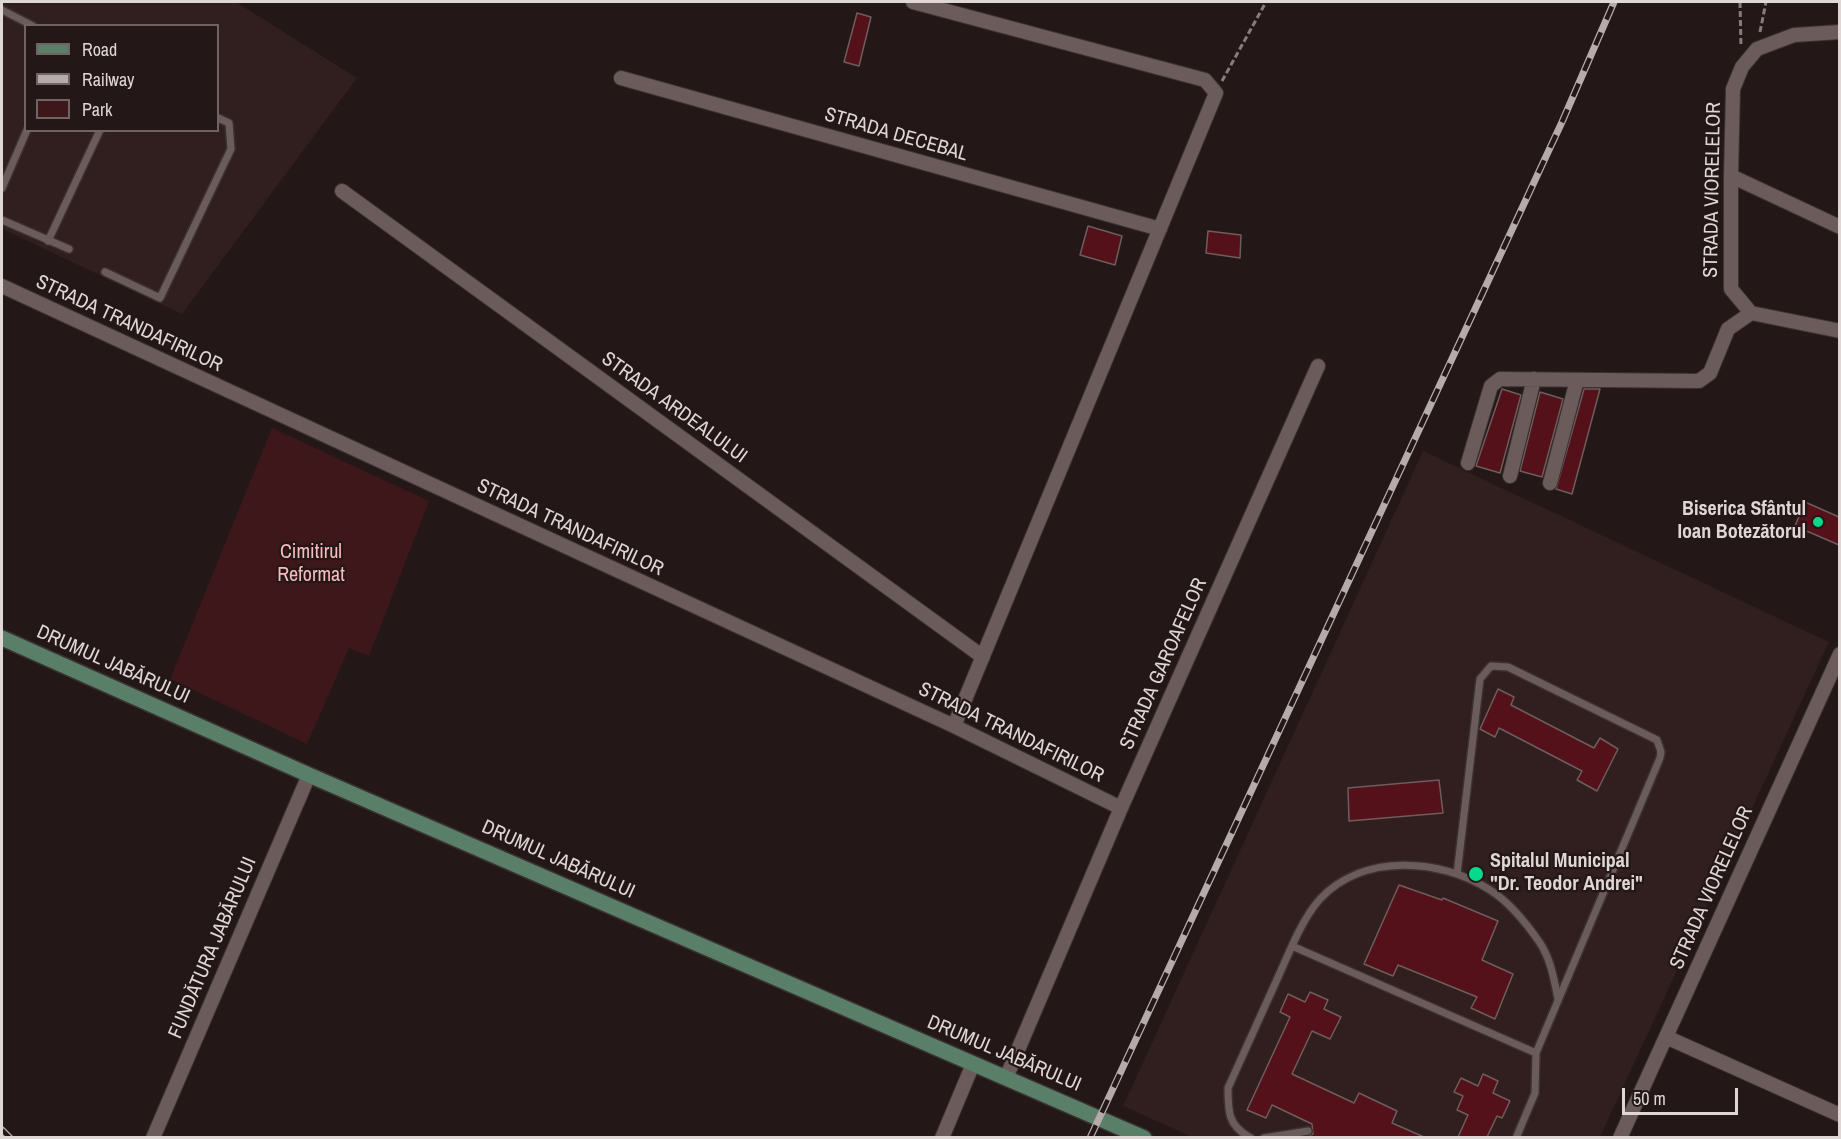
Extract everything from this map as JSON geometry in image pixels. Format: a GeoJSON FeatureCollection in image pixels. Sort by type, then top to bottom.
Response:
{"type":"FeatureCollection","features":[{"type":"Feature","properties":{"kind":"main road","name":"DRUMUL JABĂRULUI"},"geometry":{"type":"LineString","coordinates":[[2,638],[309,775],[1144,1137]]}},
{"type":"Feature","properties":{"kind":"street"},"geometry":{"type":"LineString","coordinates":[[913,2],[972,20],[1205,80],[1216,93],[954,726]]}},
{"type":"Feature","properties":{"kind":"street"},"geometry":{"type":"LineString","coordinates":[[1757,48],[1794,35],[1839,32]]}},
{"type":"Feature","properties":{"kind":"street","name":"STRADA VIORELELOR"},"geometry":{"type":"LineString","coordinates":[[1751,313],[1731,289],[1731,176],[1733,89],[1742,67],[1757,48]]}},
{"type":"Feature","properties":{"kind":"street","name":"STRADA DECEBAL"},"geometry":{"type":"LineString","coordinates":[[621,78],[1160,229]]}},
{"type":"Feature","properties":{"kind":"street"},"geometry":{"type":"LineString","coordinates":[[1731,176],[1839,227]]}},
{"type":"Feature","properties":{"kind":"street","name":"STRADA ARDEALULUI"},"geometry":{"type":"LineString","coordinates":[[342,191],[983,657]]}},
{"type":"Feature","properties":{"kind":"street","name":"STRADA TRANDAFIRILOR"},"geometry":{"type":"LineString","coordinates":[[2,286],[954,726],[1121,808]]}},
{"type":"Feature","properties":{"kind":"street"},"geometry":{"type":"LineString","coordinates":[[1468,464],[1491,387],[1500,379],[1699,381],[1710,374],[1728,329],[1751,313],[1839,331]]}},
{"type":"Feature","properties":{"kind":"street","name":"STRADA GAROAFELOR"},"geometry":{"type":"LineString","coordinates":[[1006,1078],[1121,808],[1318,366]]}},
{"type":"Feature","properties":{"kind":"street"},"geometry":{"type":"LineString","coordinates":[[1510,476],[1534,379]]}},
{"type":"Feature","properties":{"kind":"street"},"geometry":{"type":"LineString","coordinates":[[1550,483],[1577,380]]}},
{"type":"Feature","properties":{"kind":"street","name":"STRADA VIORELELOR"},"geometry":{"type":"LineString","coordinates":[[1620,1137],[1839,654]]}},
{"type":"Feature","properties":{"kind":"street","name":"FUNDĂTURA JABĂRULUI"},"geometry":{"type":"LineString","coordinates":[[153,1137],[309,775]]}},
{"type":"Feature","properties":{"kind":"street"},"geometry":{"type":"LineString","coordinates":[[1666,1037],[1839,1114]]}},
{"type":"Feature","properties":{"kind":"street"},"geometry":{"type":"LineString","coordinates":[[942,1137],[974,1064]]}},
{"type":"Feature","properties":{"kind":"lane"},"geometry":{"type":"LineString","coordinates":[[2,10],[29,24]]}},
{"type":"Feature","properties":{"kind":"lane"},"geometry":{"type":"LineString","coordinates":[[105,272],[159,298],[231,149],[229,123],[219,118]]}},
{"type":"Feature","properties":{"kind":"lane"},"geometry":{"type":"LineString","coordinates":[[2,188],[26,132]]}},
{"type":"Feature","properties":{"kind":"lane"},"geometry":{"type":"LineString","coordinates":[[48,241],[99,132]]}},
{"type":"Feature","properties":{"kind":"lane"},"geometry":{"type":"LineString","coordinates":[[2,220],[69,249]]}},
{"type":"Feature","properties":{"kind":"lane"},"geometry":{"type":"LineString","coordinates":[[1457,874],[1480,679],[1491,666],[1508,667],[1657,740],[1661,752],[1660,758],[1536,1053],[1535,1093],[1516,1137]]}},
{"type":"Feature","properties":{"kind":"lane"},"geometry":{"type":"LineString","coordinates":[[1251,1137],[1237,1131],[1228,1111],[1228,1088],[1292,946],[1320,900],[1344,880],[1365,872],[1408,865],[1457,874],[1491,891],[1523,922],[1540,943],[1551,967],[1558,999]]}},
{"type":"Feature","properties":{"kind":"lane"},"geometry":{"type":"LineString","coordinates":[[1292,946],[1536,1053]]}},
{"type":"Feature","properties":{"kind":"lane"},"geometry":{"type":"LineString","coordinates":[[1264,1137],[1308,1131]]}},
{"type":"Feature","properties":{"kind":"path"},"geometry":{"type":"LineString","coordinates":[[1216,93],[1266,2]]}},
{"type":"Feature","properties":{"kind":"path"},"geometry":{"type":"LineString","coordinates":[[1740,2],[1738,22],[1742,67]]}},
{"type":"Feature","properties":{"kind":"path"},"geometry":{"type":"LineString","coordinates":[[1757,48],[1766,2]]}},
{"type":"Feature","properties":{"kind":"shaded area"},"geometry":{"type":"Polygon","coordinates":[[[2,2],[236,2],[357,78],[182,314],[2,229],[2,2]]]}},
{"type":"Feature","properties":{"kind":"shaded area","name":"Spitalul Municipal \"Dr. Teodor Andrei\""},"geometry":{"type":"Polygon","coordinates":[[[1423,451],[1829,642],[1600,1137],[1192,1137],[1123,1106],[1423,451]]]}},
{"type":"Feature","properties":{"kind":"green space","name":"Cimitirul Reformat"},"geometry":{"type":"Polygon","coordinates":[[[272,428],[429,501],[369,656],[349,648],[307,744],[170,679],[272,428]]]}},
{"type":"Feature","properties":{"kind":"building"},"geometry":{"type":"Polygon","coordinates":[[[857,13],[871,17],[859,66],[844,62],[857,13]]]}},
{"type":"Feature","properties":{"kind":"building"},"geometry":{"type":"Polygon","coordinates":[[[1088,226],[1122,236],[1115,265],[1080,255],[1088,226]]]}},
{"type":"Feature","properties":{"kind":"building"},"geometry":{"type":"Polygon","coordinates":[[[1208,231],[1241,235],[1240,258],[1206,253],[1208,231]]]}},
{"type":"Feature","properties":{"kind":"building"},"geometry":{"type":"Polygon","coordinates":[[[1502,389],[1521,395],[1500,473],[1476,466],[1502,389]]]}},
{"type":"Feature","properties":{"kind":"building"},"geometry":{"type":"Polygon","coordinates":[[[1584,389],[1600,389],[1572,494],[1556,489],[1584,389]]]}},
{"type":"Feature","properties":{"kind":"building"},"geometry":{"type":"Polygon","coordinates":[[[1540,392],[1563,399],[1542,477],[1520,471],[1540,392]]]}},
{"type":"Feature","properties":{"kind":"building","name":"Biserica Sfântul Ioan Botezătorul"},"geometry":{"type":"Polygon","coordinates":[[[1805,502],[1839,517],[1839,545],[1795,526],[1805,502]]]}},
{"type":"Feature","properties":{"kind":"building"},"geometry":{"type":"Polygon","coordinates":[[[1498,689],[1514,697],[1511,705],[1594,748],[1600,738],[1618,749],[1597,791],[1577,780],[1582,771],[1499,728],[1495,737],[1480,729],[1498,689]]]}},
{"type":"Feature","properties":{"kind":"building"},"geometry":{"type":"Polygon","coordinates":[[[1439,780],[1443,813],[1349,821],[1348,788],[1439,780]]]}},
{"type":"Feature","properties":{"kind":"building"},"geometry":{"type":"Polygon","coordinates":[[[1399,885],[1442,900],[1443,898],[1498,921],[1482,960],[1513,974],[1495,1019],[1471,1008],[1477,997],[1398,965],[1393,976],[1364,964],[1399,885]]]}},
{"type":"Feature","properties":{"kind":"building"},"geometry":{"type":"Polygon","coordinates":[[[1310,992],[1328,1000],[1324,1009],[1341,1017],[1330,1039],[1312,1031],[1292,1074],[1354,1103],[1359,1093],[1397,1111],[1392,1123],[1424,1137],[1305,1137],[1313,1134],[1312,1124],[1272,1105],[1266,1118],[1247,1110],[1290,1017],[1280,1012],[1288,994],[1305,1002],[1310,992]]]}},
{"type":"Feature","properties":{"kind":"building"},"geometry":{"type":"Polygon","coordinates":[[[1483,1074],[1498,1081],[1493,1093],[1510,1101],[1502,1118],[1497,1116],[1487,1137],[1458,1137],[1468,1115],[1457,1110],[1463,1096],[1454,1092],[1461,1078],[1478,1086],[1483,1074]]]}},
{"type":"Feature","properties":{"kind":"railway"},"geometry":{"type":"LineString","coordinates":[[1090,1138],[1562,122],[1614,2]]}},
{"type":"Feature","properties":{"kind":"railway"},"geometry":{"type":"LineString","coordinates":[[2,1130],[10,1138]]}},
{"type":"Feature","properties":{"kind":"place","name":"Biserica Sfântul Ioan Botezătorul"},"geometry":{"type":"Point","coordinates":[1818,522]}},
{"type":"Feature","properties":{"kind":"place","name":"Spitalul Municipal \"Dr. Teodor Andrei\""},"geometry":{"type":"Point","coordinates":[1476,874]}}]}
